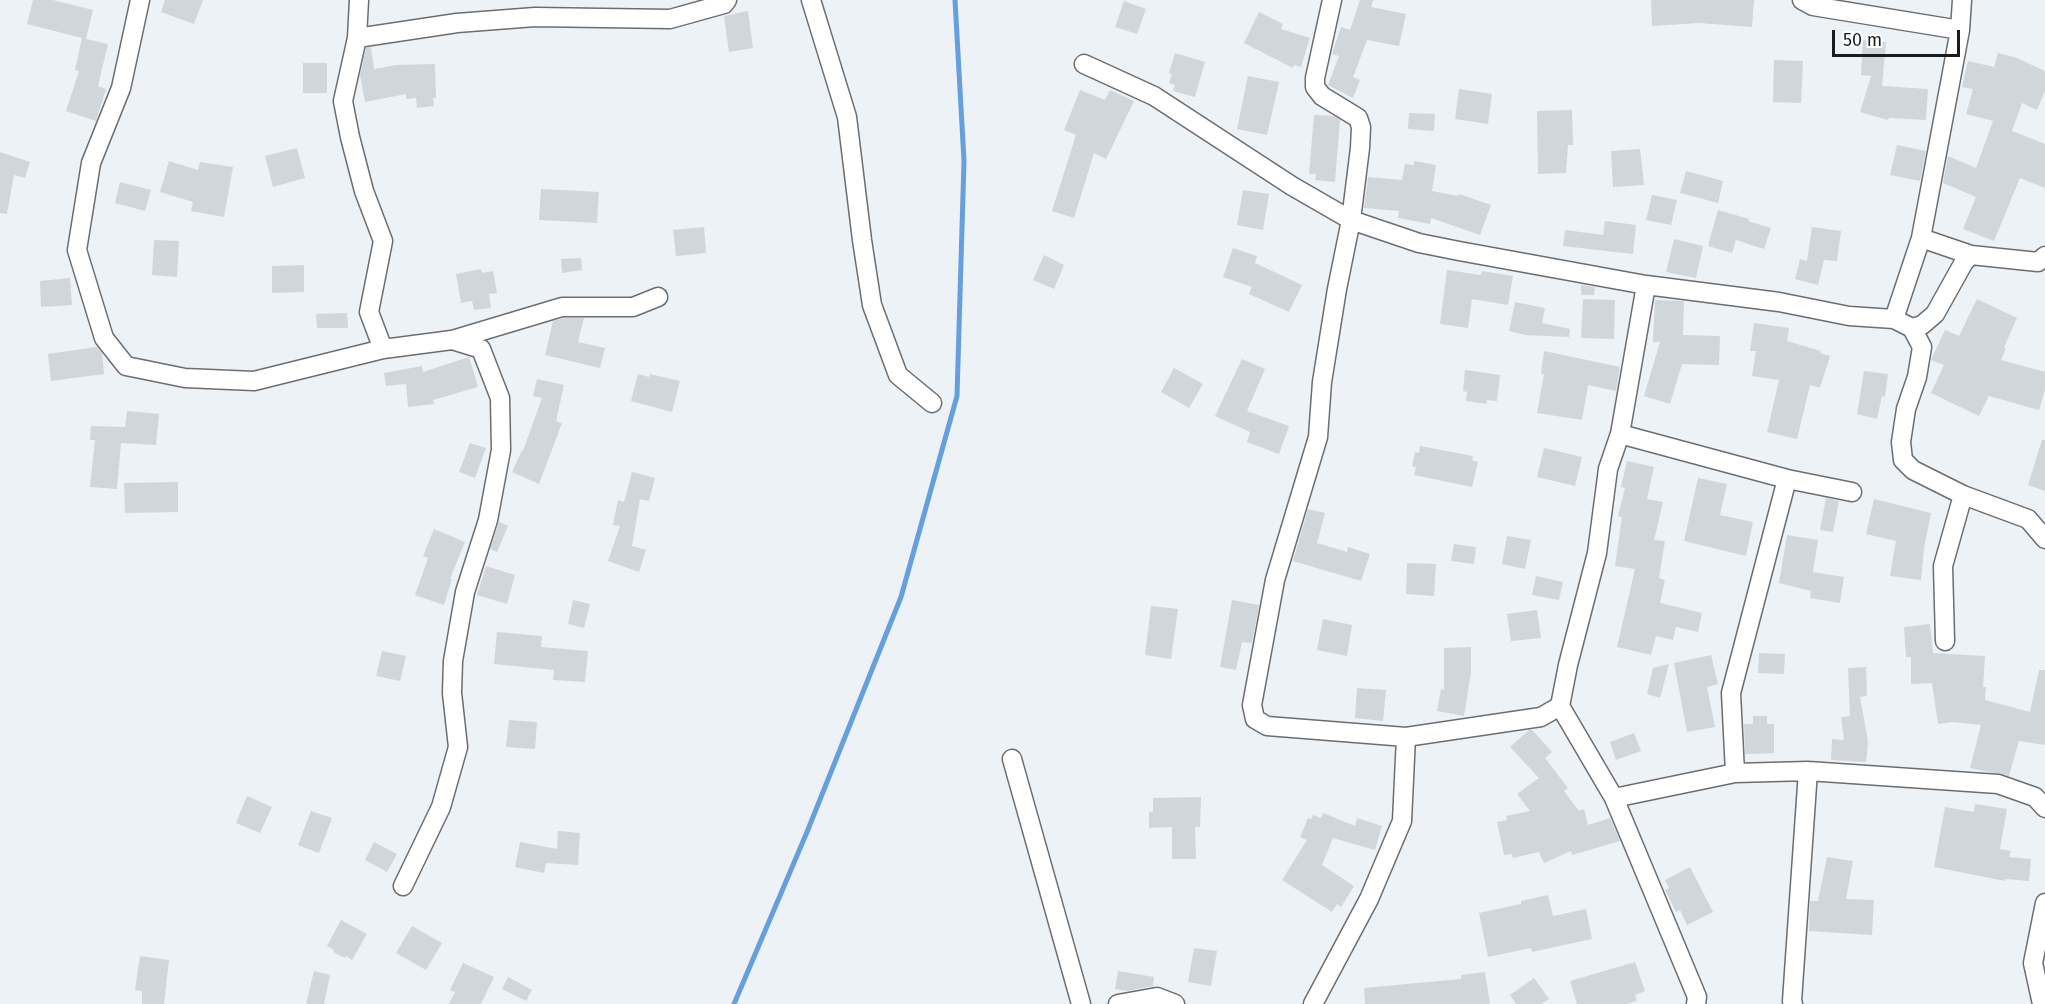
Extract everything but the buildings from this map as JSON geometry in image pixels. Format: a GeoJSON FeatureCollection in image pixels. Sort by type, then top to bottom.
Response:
{"type":"FeatureCollection","features":[{"type":"Feature","properties":{"kind":"street"},"geometry":{"type":"LineString","coordinates":[[140,0],[121,88],[91,162],[77,250],[104,338],[126,366],[185,378],[254,381],[383,349],[452,340],[562,307],[633,307],[658,297]]}},
{"type":"Feature","properties":{"kind":"street"},"geometry":{"type":"LineString","coordinates":[[359,0],[357,38],[343,101],[364,191],[383,241],[369,312],[383,349]]}},
{"type":"Feature","properties":{"kind":"street"},"geometry":{"type":"LineString","coordinates":[[357,38],[458,22],[535,18],[669,19],[724,4],[727,0]]}},
{"type":"Feature","properties":{"kind":"street"},"geometry":{"type":"LineString","coordinates":[[811,0],[847,117],[872,305],[898,375],[932,403]]}},
{"type":"Feature","properties":{"kind":"street"},"geometry":{"type":"LineString","coordinates":[[1332,0],[1315,87],[1323,96],[1358,118],[1361,127],[1351,220],[1322,382],[1318,437],[1275,580],[1252,705],[1255,719],[1267,726],[1406,737],[1541,717],[1560,706]]}},
{"type":"Feature","properties":{"kind":"street"},"geometry":{"type":"LineString","coordinates":[[1802,0],[1813,6],[1960,30]]}},
{"type":"Feature","properties":{"kind":"street"},"geometry":{"type":"LineString","coordinates":[[1894,320],[1921,238],[1960,30],[1962,0]]}},
{"type":"Feature","properties":{"kind":"street"},"geometry":{"type":"LineString","coordinates":[[1084,64],[1154,96],[1292,186],[1351,220],[1419,243],[1646,285],[1779,302],[1849,316],[1894,320],[1912,328],[1922,347],[1917,377],[1906,409],[1901,442],[1903,460],[1913,470],[1964,495],[2028,519],[2045,539]]}},
{"type":"Feature","properties":{"kind":"street"},"geometry":{"type":"LineString","coordinates":[[1921,238],[1971,255],[2043,261]]}},
{"type":"Feature","properties":{"kind":"street"},"geometry":{"type":"LineString","coordinates":[[1912,328],[1922,325],[1935,314],[1964,262],[1971,255]]}},
{"type":"Feature","properties":{"kind":"street"},"geometry":{"type":"LineString","coordinates":[[1646,285],[1620,434],[1608,469],[1597,553],[1568,665],[1560,706],[1614,798],[1697,997],[1696,1004]]}},
{"type":"Feature","properties":{"kind":"street"},"geometry":{"type":"LineString","coordinates":[[403,886],[441,807],[458,747],[452,693],[453,661],[465,592],[488,520],[501,450],[500,398],[482,349],[452,340]]}},
{"type":"Feature","properties":{"kind":"street"},"geometry":{"type":"LineString","coordinates":[[1620,434],[1787,479],[1852,492]]}},
{"type":"Feature","properties":{"kind":"street"},"geometry":{"type":"LineString","coordinates":[[1735,773],[1731,693],[1787,479]]}},
{"type":"Feature","properties":{"kind":"street"},"geometry":{"type":"LineString","coordinates":[[1944,641],[1943,566],[1964,495]]}},
{"type":"Feature","properties":{"kind":"street"},"geometry":{"type":"LineString","coordinates":[[1313,1004],[1369,899],[1402,821],[1406,737]]}},
{"type":"Feature","properties":{"kind":"street"},"geometry":{"type":"LineString","coordinates":[[1012,759],[1081,1004]]}},
{"type":"Feature","properties":{"kind":"street"},"geometry":{"type":"LineString","coordinates":[[1614,798],[1735,773],[1808,771],[1998,784],[2035,797],[2045,808]]}},
{"type":"Feature","properties":{"kind":"street"},"geometry":{"type":"LineString","coordinates":[[1793,1004],[1808,771]]}},
{"type":"Feature","properties":{"kind":"street"},"geometry":{"type":"LineString","coordinates":[[2042,1004],[2032,963],[2045,903]]}},
{"type":"Feature","properties":{"kind":"street"},"geometry":{"type":"LineString","coordinates":[[1118,1004],[1157,998],[1175,1004]]}},
{"type":"Feature","properties":{"kind":"waterway"},"geometry":{"type":"LineString","coordinates":[[734,1004],[807,832],[901,597],[957,396],[964,161],[955,0]]}}]}
